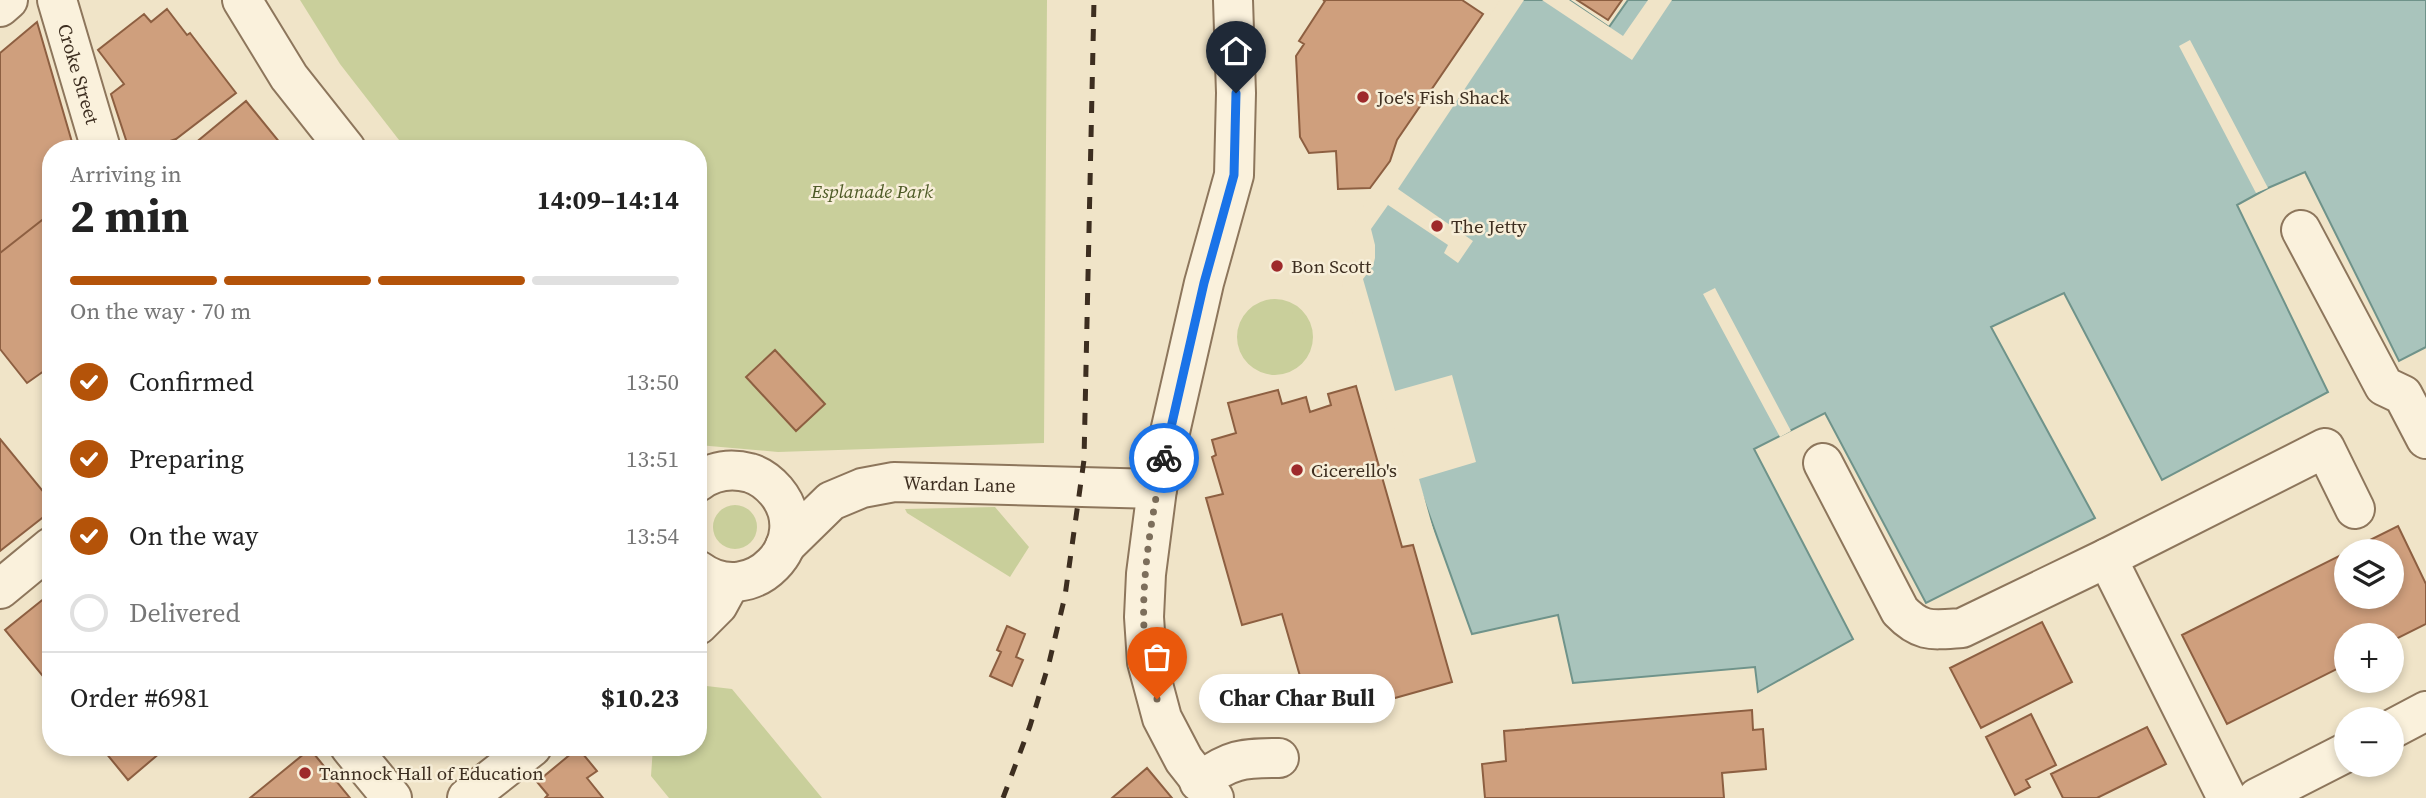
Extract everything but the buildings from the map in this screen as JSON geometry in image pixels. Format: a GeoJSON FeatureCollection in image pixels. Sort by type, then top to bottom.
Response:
{"type":"FeatureCollection","features":[{"type":"Feature","properties":{"kind":"street"},"geometry":{"type":"LineString","coordinates":[[0,7],[8,0]]}},
{"type":"Feature","properties":{"kind":"street","name":"Croke Street"},"geometry":{"type":"LineString","coordinates":[[57,0],[98,140]]}},
{"type":"Feature","properties":{"kind":"street"},"geometry":{"type":"LineString","coordinates":[[242,0],[289,77],[339,140]]}},
{"type":"Feature","properties":{"kind":"street"},"geometry":{"type":"LineString","coordinates":[[1233,0],[1236,93],[1234,175],[1204,283],[1157,489],[1146,574],[1144,617],[1147,662],[1162,718],[1184,760],[1207,790],[1221,765],[1248,758],[1279,758]]}},
{"type":"Feature","properties":{"kind":"street"},"geometry":{"type":"LineString","coordinates":[[2301,230],[2384,386],[2403,395],[2426,439]]}},
{"type":"Feature","properties":{"kind":"street"},"geometry":{"type":"LineString","coordinates":[[1823,463],[1900,611],[1914,626],[1937,630],[1962,628],[2325,448],[2355,509]]}},
{"type":"Feature","properties":{"kind":"street"},"geometry":{"type":"LineString","coordinates":[[707,474],[723,470],[739,470],[755,474],[770,484],[780,496],[787,512],[789,530],[785,546]]}},
{"type":"Feature","properties":{"kind":"street","name":"Wardan Lane"},"geometry":{"type":"LineString","coordinates":[[714,577],[747,581],[763,574],[776,562],[785,546],[831,501],[862,488],[894,482],[1157,489]]}},
{"type":"Feature","properties":{"kind":"street"},"geometry":{"type":"LineString","coordinates":[[0,589],[42,554]]}},
{"type":"Feature","properties":{"kind":"street"},"geometry":{"type":"LineString","coordinates":[[2107,558],[2227,798]]}},
{"type":"Feature","properties":{"kind":"street"},"geometry":{"type":"LineString","coordinates":[[707,616],[719,605],[714,577]]}},
{"type":"Feature","properties":{"kind":"street"},"geometry":{"type":"LineString","coordinates":[[2404,723],[2426,711]]}},
{"type":"Feature","properties":{"kind":"street"},"geometry":{"type":"LineString","coordinates":[[357,756],[392,798]]}},
{"type":"Feature","properties":{"kind":"street"},"geometry":{"type":"LineString","coordinates":[[467,798],[521,756]]}},
{"type":"Feature","properties":{"kind":"street"},"geometry":{"type":"LineString","coordinates":[[2257,798],[2334,759]]}},
{"type":"Feature","properties":{"kind":"green space","name":"Esplanade Park"},"geometry":{"type":"Polygon","coordinates":[[[300,0],[1047,0],[1044,443],[778,452],[707,446],[707,140],[399,140],[340,64],[300,0]]]}},
{"type":"Feature","properties":{"kind":"green space"},"geometry":{"type":"Polygon","coordinates":[[[1275,299],[1290,302],[1302,310],[1310,322],[1313,337],[1310,352],[1302,364],[1290,372],[1275,375],[1260,372],[1248,364],[1240,352],[1237,337],[1240,322],[1248,310],[1260,302],[1275,299]]]}},
{"type":"Feature","properties":{"kind":"green space"},"geometry":{"type":"Polygon","coordinates":[[[735,505],[750,512],[757,527],[750,542],[735,549],[720,542],[713,527],[720,512],[735,505]]]}},
{"type":"Feature","properties":{"kind":"green space"},"geometry":{"type":"Polygon","coordinates":[[[995,507],[1029,547],[1010,577],[907,513],[905,509],[995,507]]]}},
{"type":"Feature","properties":{"kind":"green space"},"geometry":{"type":"Polygon","coordinates":[[[707,686],[732,689],[822,798],[669,798],[651,776],[652,756],[707,756],[707,686]]]}},
{"type":"Feature","properties":{"kind":"water"},"geometry":{"type":"Polygon","coordinates":[[[1504,0],[1569,0],[1609,27],[1628,0],[2426,0],[2426,347],[2399,361],[2305,172],[2237,205],[2328,392],[2162,480],[2064,293],[1991,327],[2095,518],[1926,603],[1825,413],[1754,449],[1853,639],[1758,692],[1755,667],[1573,683],[1558,615],[1472,634],[1347,286],[1351,235],[1504,0]]]}},
{"type":"Feature","properties":{"kind":"pier"},"geometry":{"type":"Polygon","coordinates":[[[1500,0],[1524,0],[1398,189],[1473,241],[1458,263],[1444,253],[1448,245],[1388,205],[1371,229],[1375,258],[1373,266],[1363,279],[1395,391],[1452,375],[1476,462],[1419,479],[1442,561],[1343,287],[1339,259],[1348,234],[1371,193],[1500,0]]]}},
{"type":"Feature","properties":{"kind":"pier"},"geometry":{"type":"Polygon","coordinates":[[[1542,0],[1569,0],[1623,36],[1648,0],[1672,0],[1632,60],[1542,0]]]}},
{"type":"Feature","properties":{"kind":"pier"},"geometry":{"type":"Polygon","coordinates":[[[2190,40],[2268,188],[2256,193],[2179,46],[2190,40]]]}},
{"type":"Feature","properties":{"kind":"pier"},"geometry":{"type":"Polygon","coordinates":[[[1715,288],[1791,431],[1780,437],[1703,294],[1715,288]]]}},
{"type":"Feature","properties":{"kind":"railway"},"geometry":{"type":"LineString","coordinates":[[1003,798],[1030,726],[1049,663],[1065,596],[1084,460],[1094,0]]}},
{"type":"Feature","properties":{"kind":"way so far"},"geometry":{"type":"LineString","coordinates":[[1157,699],[1147,662],[1144,617],[1146,574],[1157,489],[1164,458]]}},
{"type":"Feature","properties":{"kind":"place","name":"Joe's Fish Shack"},"geometry":{"type":"Point","coordinates":[1363,97]}},
{"type":"Feature","properties":{"kind":"place","name":"The Jetty"},"geometry":{"type":"Point","coordinates":[1437,226]}},
{"type":"Feature","properties":{"kind":"place","name":"Bon Scott"},"geometry":{"type":"Point","coordinates":[1277,266]}},
{"type":"Feature","properties":{"kind":"place","name":"Cicerello's"},"geometry":{"type":"Point","coordinates":[1297,470]}},
{"type":"Feature","properties":{"kind":"place","name":"Char Char Bull"},"geometry":{"type":"Point","coordinates":[1157,699]}},
{"type":"Feature","properties":{"kind":"place","name":"Tannock Hall of Education"},"geometry":{"type":"Point","coordinates":[305,773]}},
{"type":"Feature","properties":{"kind":"route"},"geometry":{"type":"LineString","coordinates":[[1164,458],[1204,283],[1234,175],[1236,93]]}}]}
